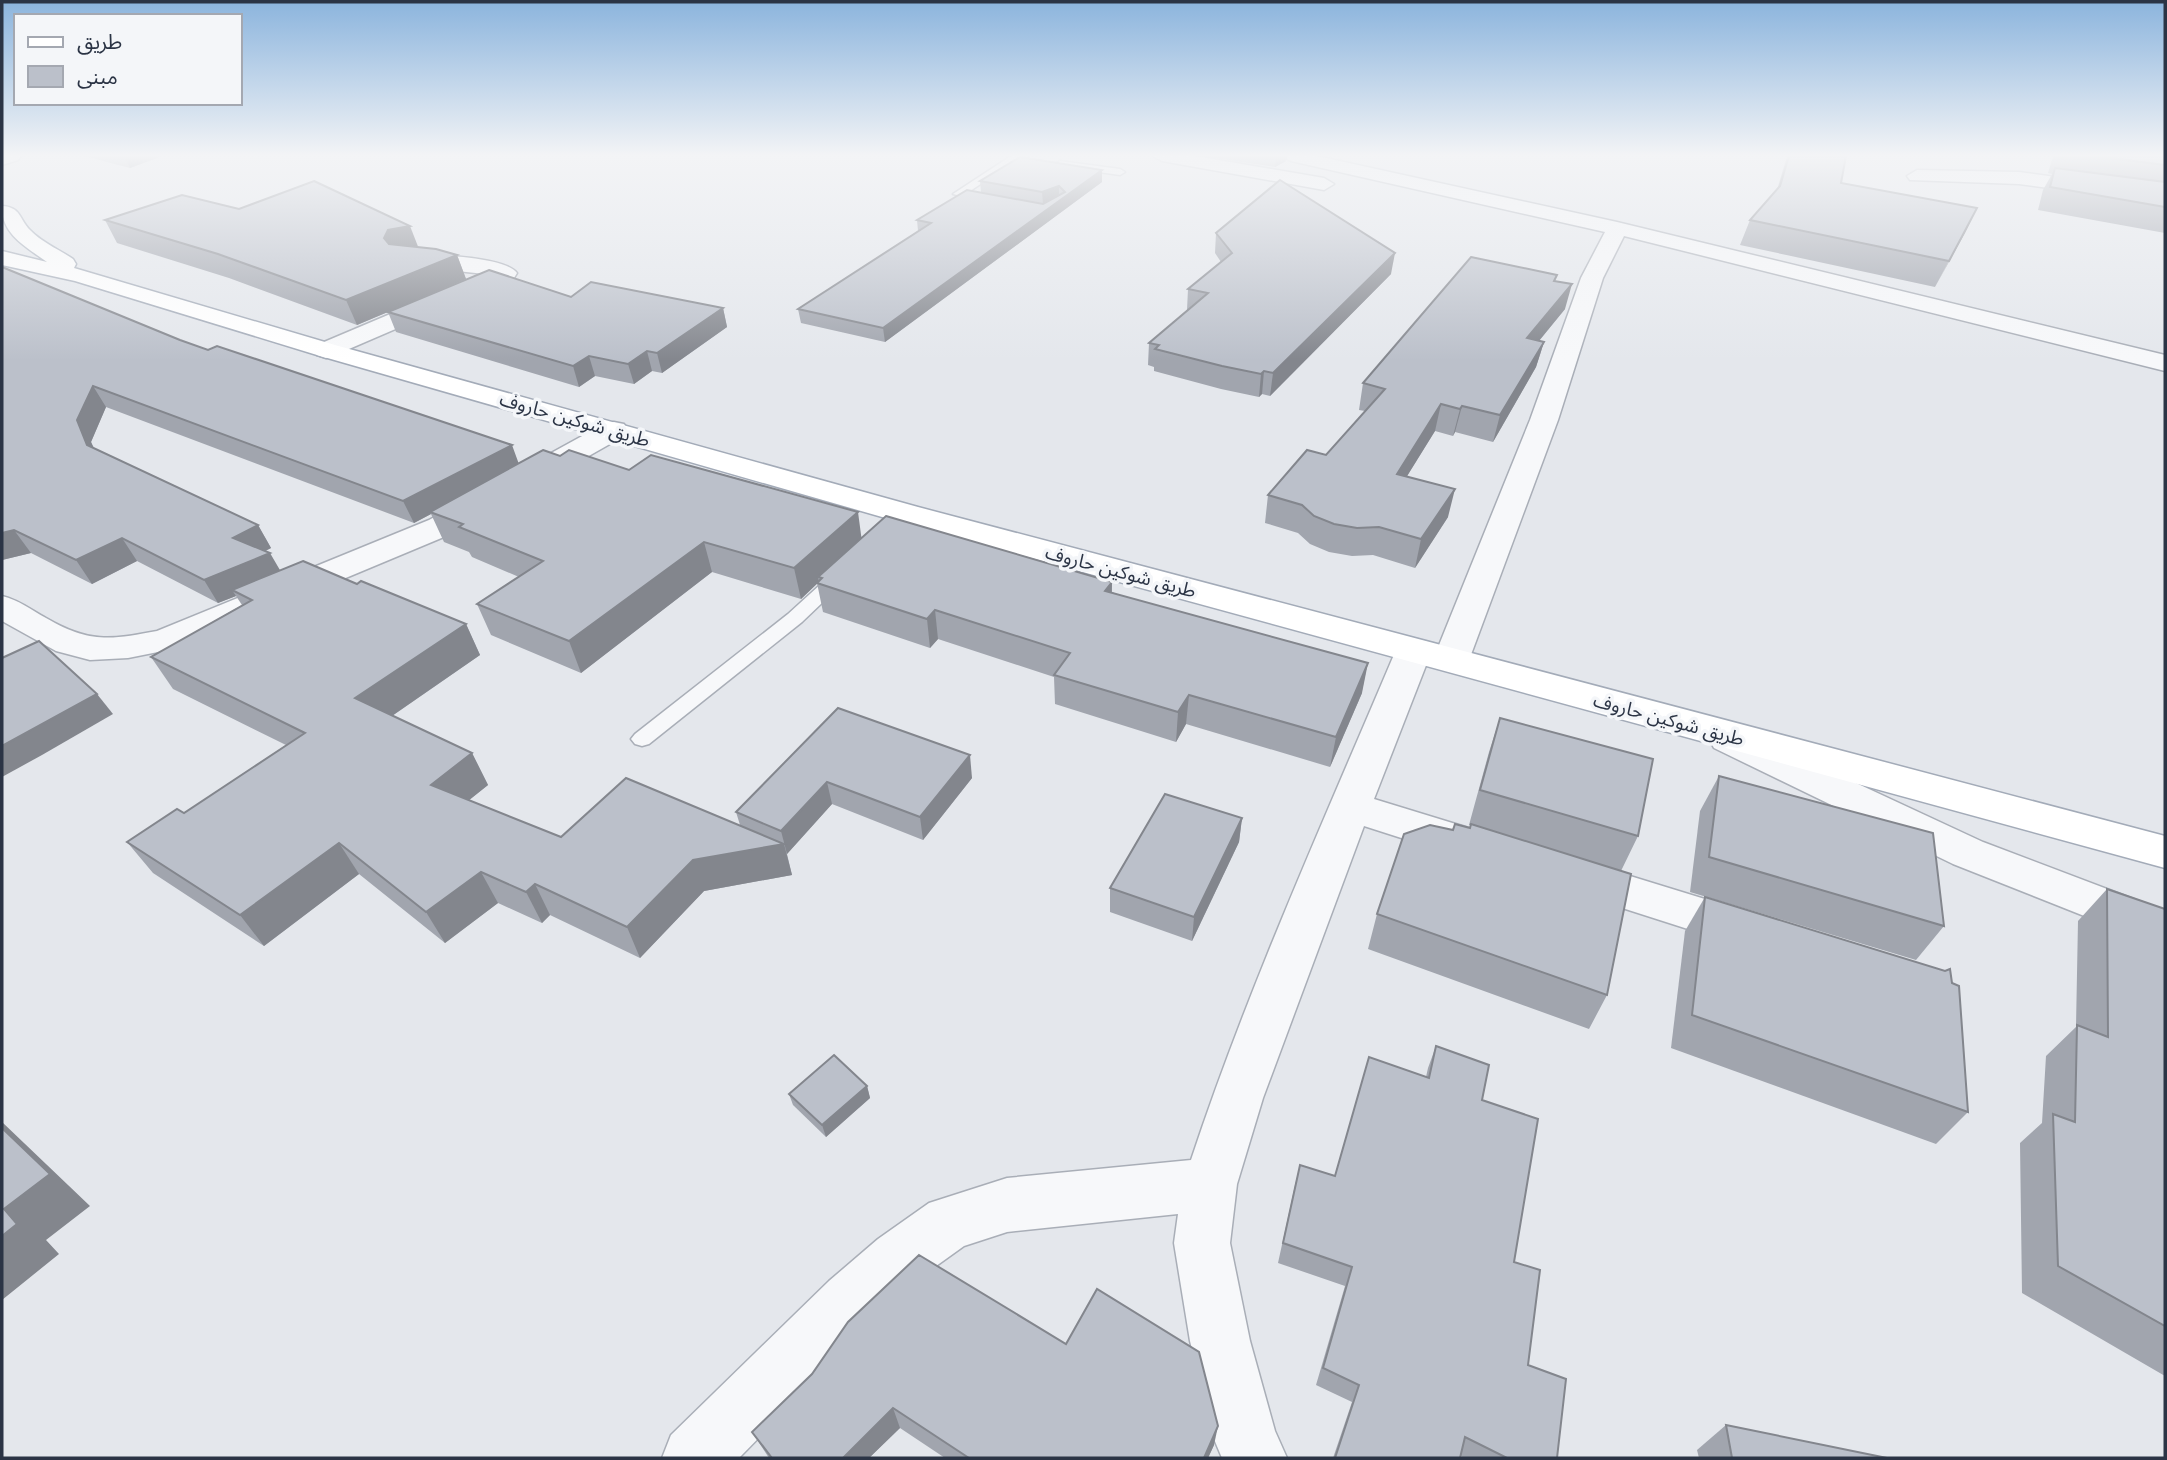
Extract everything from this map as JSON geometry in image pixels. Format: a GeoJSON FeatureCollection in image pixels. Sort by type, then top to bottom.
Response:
{"type":"FeatureCollection","features":[{"type":"Feature","properties":{"kind":"main road","name":"طريق شوكين حاروف"},"geometry":{"type":"LineString","coordinates":[[16,224],[20,233],[81,276]]}},
{"type":"Feature","properties":{"kind":"main road","name":"طريق شوكين حاروف"},"geometry":{"type":"LineString","coordinates":[[2,258],[81,276],[326,350],[614,429],[897,523],[1432,655],[2165,852]]}},
{"type":"Feature","properties":{"kind":"street"},"geometry":{"type":"LineString","coordinates":[[1600,224],[2165,363]]}},
{"type":"Feature","properties":{"kind":"street"},"geometry":{"type":"LineString","coordinates":[[1255,1458],[1246,1439],[1220,1341],[1202,1243],[1210,1184],[1242,1085],[1349,806],[1432,655],[1544,420],[1592,278],[1617,228]]}},
{"type":"Feature","properties":{"kind":"street"},"geometry":{"type":"LineString","coordinates":[[326,350],[506,273],[486,267],[407,260]]}},
{"type":"Feature","properties":{"kind":"street"},"geometry":{"type":"LineString","coordinates":[[2,606],[50,634],[87,649],[124,649],[166,640],[440,527],[614,429]]}},
{"type":"Feature","properties":{"kind":"street"},"geometry":{"type":"LineString","coordinates":[[1710,731],[1968,853],[2165,930]]}},
{"type":"Feature","properties":{"kind":"street"},"geometry":{"type":"LineString","coordinates":[[1349,806],[1785,941]]}},
{"type":"Feature","properties":{"kind":"street"},"geometry":{"type":"LineString","coordinates":[[694,1458],[850,1302],[898,1259],[949,1223],[1007,1205],[1210,1184]]}},
{"type":"Feature","properties":{"kind":"lane"},"geometry":{"type":"LineString","coordinates":[[642,739],[795,618],[856,561]]}},
{"type":"Feature","properties":{"kind":"building"},"geometry":{"type":"Polygon","coordinates":[[[119,224],[406,224],[410,226],[388,230],[384,238],[389,244],[436,249],[457,255],[346,300],[218,254],[119,224]]]}},
{"type":"Feature","properties":{"kind":"building"},"geometry":{"type":"Polygon","coordinates":[[[929,224],[1027,224],[883,328],[798,309],[929,224]]]}},
{"type":"Feature","properties":{"kind":"building"},"geometry":{"type":"Polygon","coordinates":[[[1227,224],[1350,224],[1395,253],[1273,373],[1264,371],[1261,374],[1155,349],[1159,345],[1149,343],[1208,293],[1188,289],[1232,253],[1216,233],[1227,224]]]}},
{"type":"Feature","properties":{"kind":"building"},"geometry":{"type":"Polygon","coordinates":[[[1770,224],[1968,224],[1949,261],[1770,224]]]}},
{"type":"Feature","properties":{"kind":"building"},"geometry":{"type":"Polygon","coordinates":[[[1471,257],[1557,275],[1554,281],[1572,284],[1527,338],[1544,342],[1500,415],[1441,404],[1397,474],[1455,489],[1421,539],[1379,527],[1357,528],[1334,524],[1314,516],[1302,505],[1268,495],[1307,450],[1326,455],[1385,389],[1363,383],[1471,257]]]}},
{"type":"Feature","properties":{"kind":"building"},"geometry":{"type":"Polygon","coordinates":[[[2,267],[208,350],[217,346],[512,445],[403,501],[93,386],[77,420],[87,445],[258,525],[233,538],[270,553],[204,580],[122,538],[76,560],[14,530],[2,533],[2,267]]]}},
{"type":"Feature","properties":{"kind":"building"},"geometry":{"type":"Polygon","coordinates":[[[489,270],[571,297],[591,282],[723,308],[657,353],[647,351],[628,364],[589,356],[573,366],[388,312],[489,270]]]}},
{"type":"Feature","properties":{"kind":"building"},"geometry":{"type":"Polygon","coordinates":[[[543,450],[560,456],[569,450],[629,470],[651,455],[858,512],[794,568],[704,542],[569,641],[477,604],[543,561],[459,527],[463,524],[430,512],[543,450]]]}},
{"type":"Feature","properties":{"kind":"building"},"geometry":{"type":"Polygon","coordinates":[[[886,516],[1112,582],[1105,591],[1368,663],[1336,737],[1189,695],[1178,712],[1054,675],[1070,653],[935,610],[927,619],[817,583],[822,578],[818,577],[886,516]]]}},
{"type":"Feature","properties":{"kind":"building"},"geometry":{"type":"Polygon","coordinates":[[[303,561],[357,584],[361,581],[466,624],[355,698],[472,753],[431,785],[561,837],[626,778],[784,844],[693,860],[627,927],[535,884],[526,892],[481,872],[426,912],[339,843],[240,915],[127,842],[177,809],[184,813],[305,733],[151,657],[252,600],[232,590],[303,561]]]}},
{"type":"Feature","properties":{"kind":"building"},"geometry":{"type":"Polygon","coordinates":[[[39,641],[97,694],[2,746],[2,658],[39,641]]]}},
{"type":"Feature","properties":{"kind":"building"},"geometry":{"type":"Polygon","coordinates":[[[838,708],[970,755],[920,817],[827,782],[781,831],[736,812],[838,708]]]}},
{"type":"Feature","properties":{"kind":"building"},"geometry":{"type":"Polygon","coordinates":[[[1500,718],[1653,759],[1638,836],[1480,790],[1500,718]]]}},
{"type":"Feature","properties":{"kind":"building"},"geometry":{"type":"Polygon","coordinates":[[[1719,776],[1933,833],[1944,926],[1709,857],[1719,776]]]}},
{"type":"Feature","properties":{"kind":"building"},"geometry":{"type":"Polygon","coordinates":[[[1165,794],[1242,818],[1194,917],[1110,888],[1165,794]]]}},
{"type":"Feature","properties":{"kind":"building"},"geometry":{"type":"Polygon","coordinates":[[[1455,824],[1470,828],[1471,824],[1631,874],[1607,995],[1377,914],[1404,834],[1430,825],[1453,830],[1455,824]]]}},
{"type":"Feature","properties":{"kind":"building"},"geometry":{"type":"Polygon","coordinates":[[[2107,889],[2165,909],[2165,1326],[2058,1266],[2053,1114],[2075,1122],[2077,1025],[2108,1037],[2107,889]]]}},
{"type":"Feature","properties":{"kind":"building"},"geometry":{"type":"Polygon","coordinates":[[[1705,897],[1945,971],[1950,969],[1952,983],[1959,986],[1968,1112],[1692,1015],[1705,897]]]}},
{"type":"Feature","properties":{"kind":"building"},"geometry":{"type":"Polygon","coordinates":[[[1436,1046],[1489,1065],[1482,1100],[1538,1119],[1514,1262],[1540,1270],[1528,1365],[1566,1379],[1557,1458],[1507,1458],[1465,1437],[1460,1458],[1335,1458],[1359,1385],[1323,1368],[1352,1267],[1283,1243],[1300,1165],[1335,1176],[1369,1057],[1429,1078],[1436,1046]]]}},
{"type":"Feature","properties":{"kind":"building"},"geometry":{"type":"Polygon","coordinates":[[[834,1055],[867,1086],[822,1125],[789,1094],[834,1055]]]}},
{"type":"Feature","properties":{"kind":"building"},"geometry":{"type":"Polygon","coordinates":[[[2,1128],[50,1174],[4,1209],[17,1224],[2,1236],[2,1128]]]}},
{"type":"Feature","properties":{"kind":"building"},"geometry":{"type":"Polygon","coordinates":[[[919,1255],[1066,1344],[1097,1289],[1199,1352],[1218,1426],[1204,1458],[969,1458],[893,1408],[843,1458],[772,1458],[752,1432],[812,1374],[848,1322],[919,1255]]]}},
{"type":"Feature","properties":{"kind":"building"},"geometry":{"type":"Polygon","coordinates":[[[1726,1425],[1887,1458],[1732,1458],[1726,1425]]]}}]}
